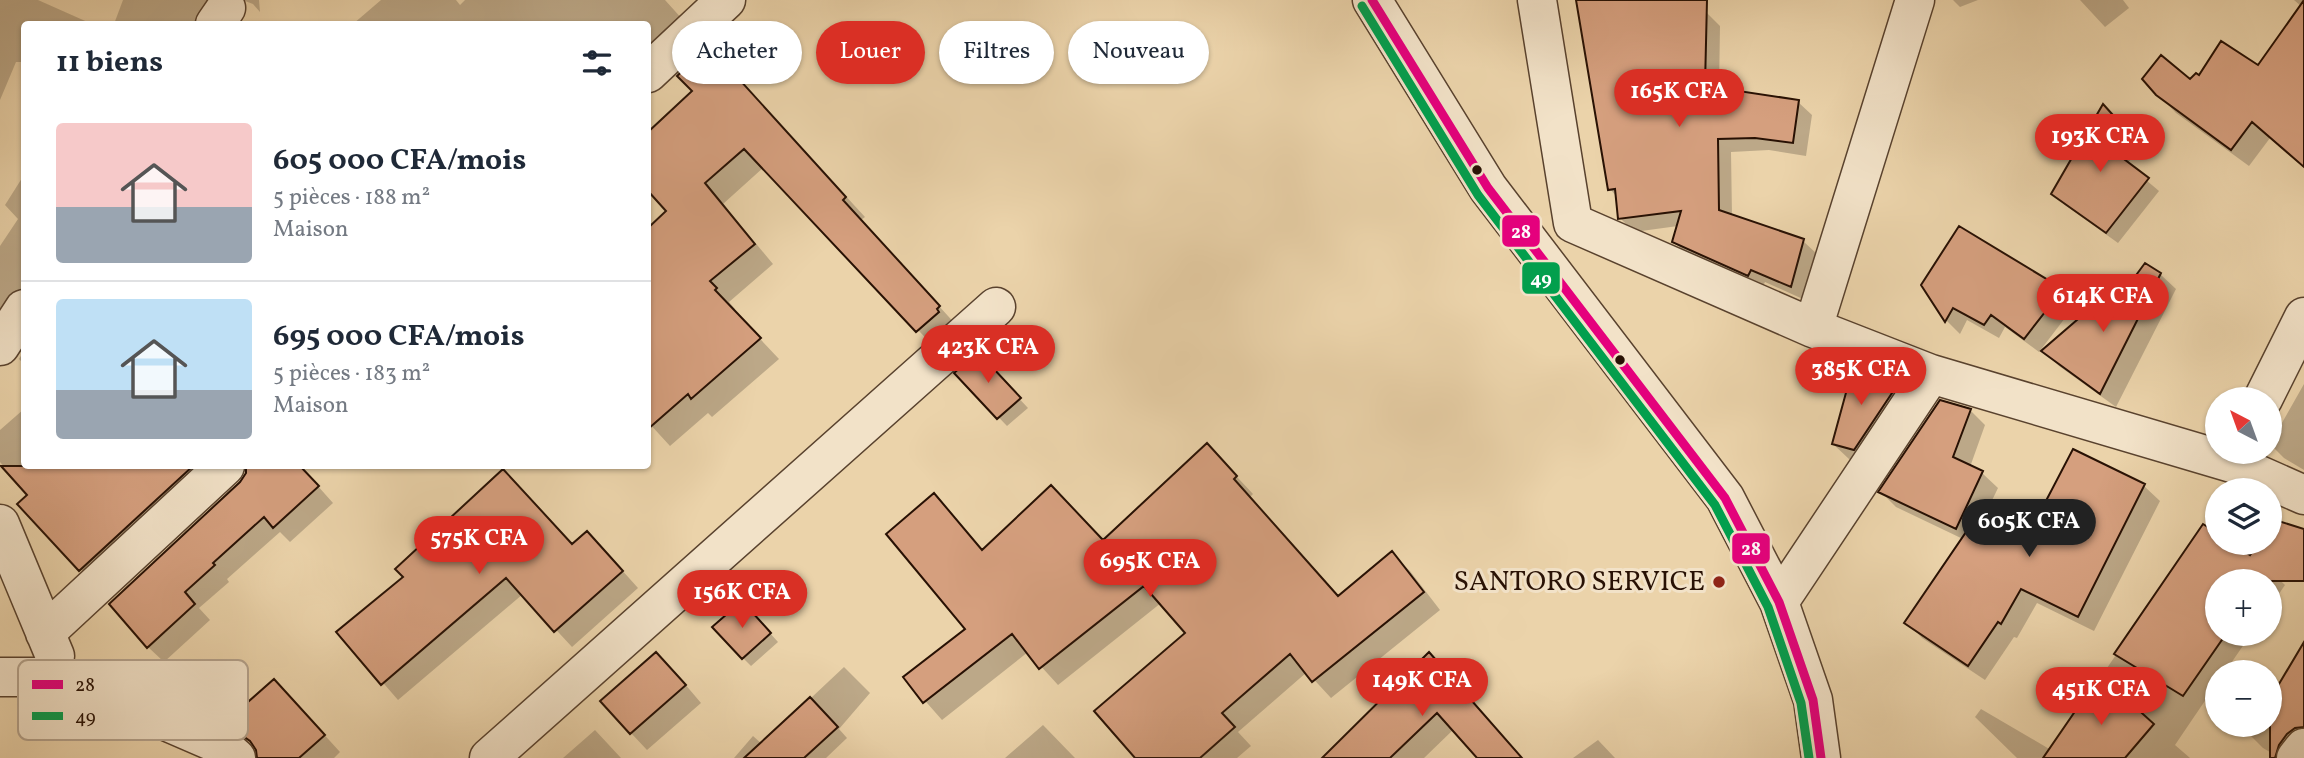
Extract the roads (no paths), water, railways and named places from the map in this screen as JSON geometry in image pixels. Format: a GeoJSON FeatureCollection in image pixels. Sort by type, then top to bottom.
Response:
{"type":"FeatureCollection","features":[{"type":"Feature","properties":{"kind":"street"},"geometry":{"type":"LineString","coordinates":[[651,70],[726,0]]}},
{"type":"Feature","properties":{"kind":"street"},"geometry":{"type":"LineString","coordinates":[[1372,0],[1488,188],[1725,498],[1779,602],[1813,700],[1821,758]]}},
{"type":"Feature","properties":{"kind":"street"},"geometry":{"type":"LineString","coordinates":[[1536,0],[1573,223],[1814,328],[1931,374],[2205,449]]}},
{"type":"Feature","properties":{"kind":"street"},"geometry":{"type":"LineString","coordinates":[[1814,328],[1915,0]]}},
{"type":"Feature","properties":{"kind":"street"},"geometry":{"type":"LineString","coordinates":[[489,758],[996,307]]}},
{"type":"Feature","properties":{"kind":"street"},"geometry":{"type":"LineString","coordinates":[[0,346],[21,314]]}},
{"type":"Feature","properties":{"kind":"street"},"geometry":{"type":"LineString","coordinates":[[2269,387],[2304,317]]}},
{"type":"Feature","properties":{"kind":"street"},"geometry":{"type":"LineString","coordinates":[[1779,602],[1931,374]]}},
{"type":"Feature","properties":{"kind":"street"},"geometry":{"type":"LineString","coordinates":[[2247,464],[2304,495]]}},
{"type":"Feature","properties":{"kind":"street"},"geometry":{"type":"LineString","coordinates":[[45,633],[222,469]]}},
{"type":"Feature","properties":{"kind":"street"},"geometry":{"type":"LineString","coordinates":[[0,524],[57,660]]}},
{"type":"Feature","properties":{"kind":"street"},"geometry":{"type":"LineString","coordinates":[[0,677],[18,677]]}},
{"type":"Feature","properties":{"kind":"street"},"geometry":{"type":"LineString","coordinates":[[209,740],[221,745],[236,758]]}},
{"type":"Feature","properties":{"kind":"street"},"geometry":{"type":"LineString","coordinates":[[2296,758],[2304,748]]}},
{"type":"Feature","properties":{"kind":"place","name":"SANTORO SERVICE"},"geometry":{"type":"Point","coordinates":[1719,582]}}]}
